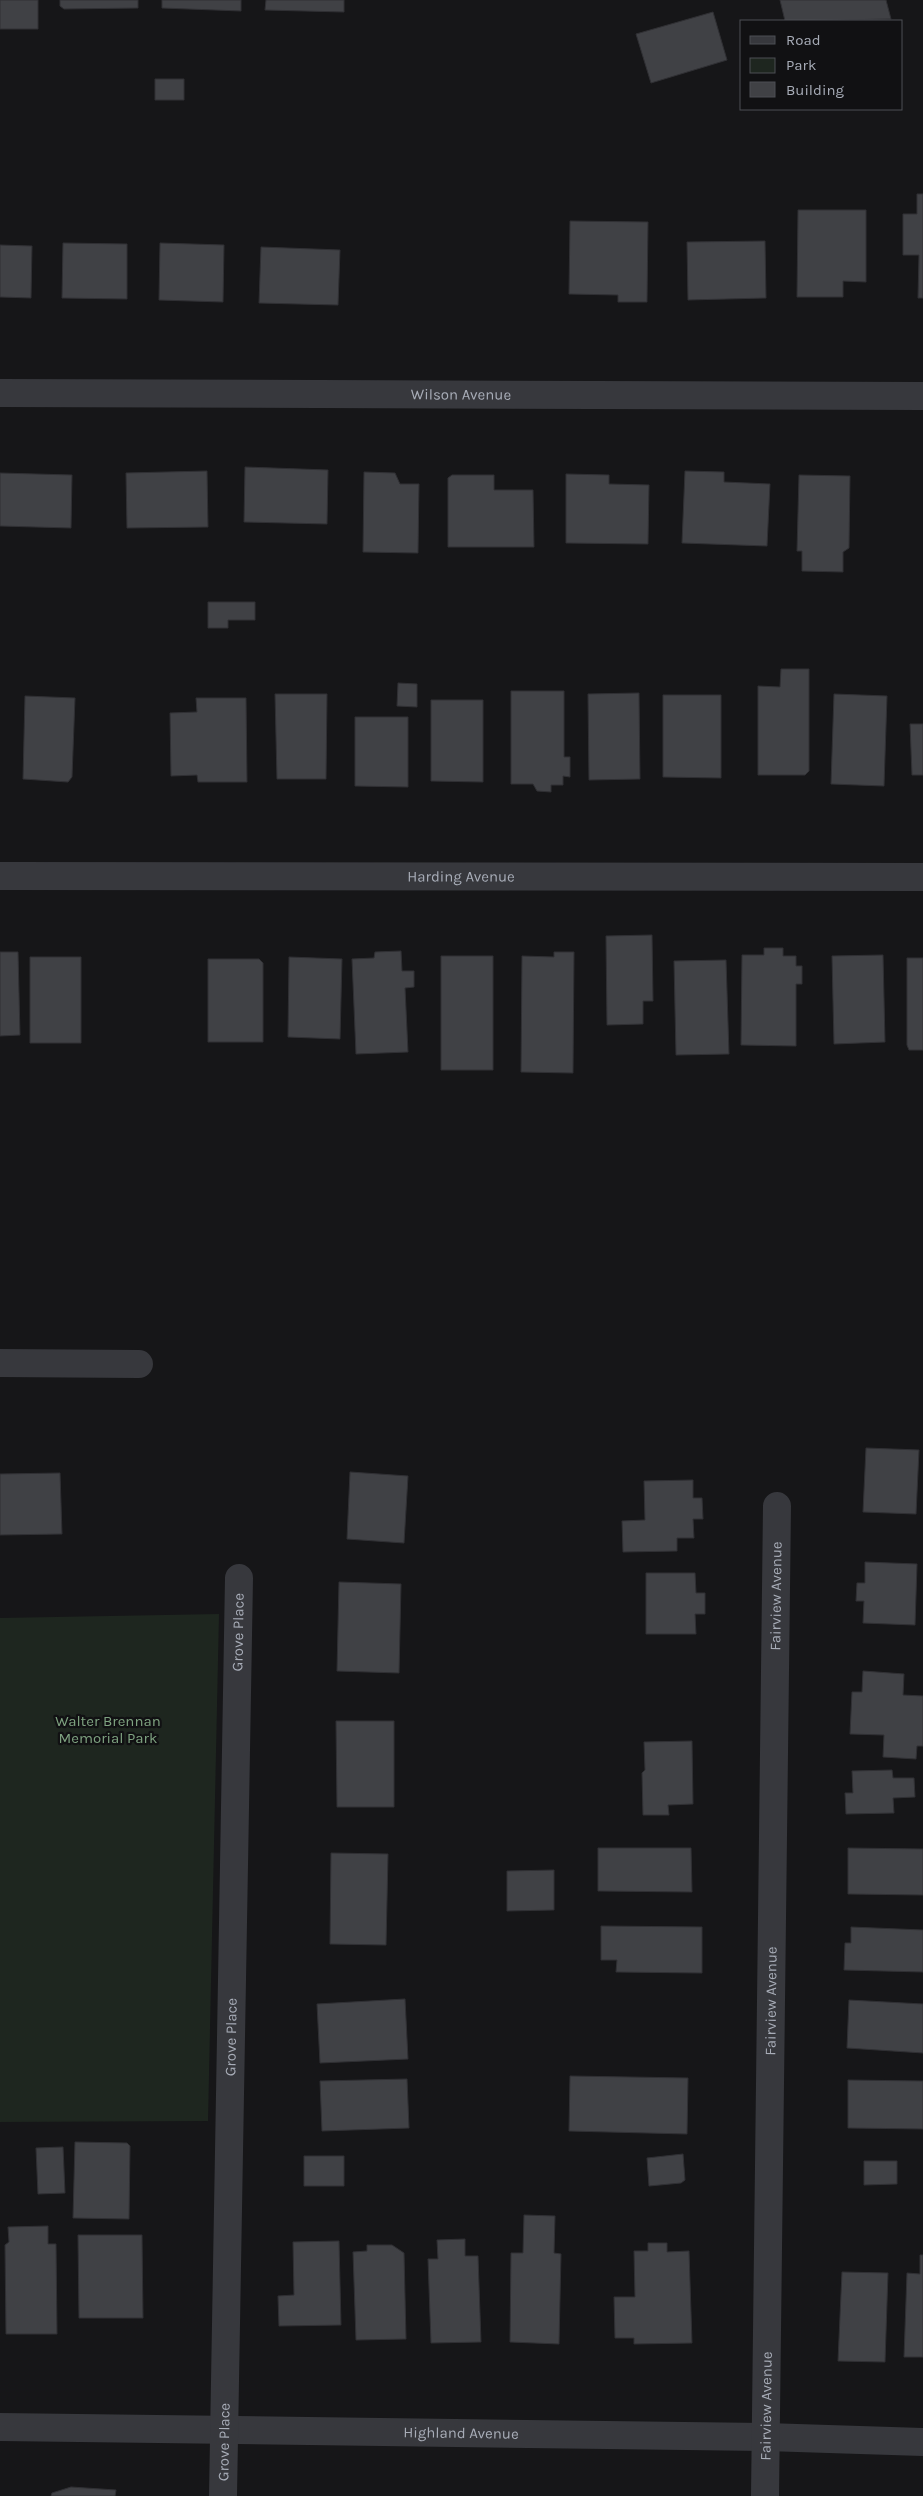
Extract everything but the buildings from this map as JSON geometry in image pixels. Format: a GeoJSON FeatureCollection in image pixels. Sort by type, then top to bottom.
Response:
{"type":"FeatureCollection","features":[{"type":"Feature","properties":{"kind":"street","name":"Wilson Avenue"},"geometry":{"type":"LineString","coordinates":[[0,393],[923,396]]}},
{"type":"Feature","properties":{"kind":"street","name":"Harding Avenue"},"geometry":{"type":"LineString","coordinates":[[0,876],[923,878]]}},
{"type":"Feature","properties":{"kind":"street"},"geometry":{"type":"LineString","coordinates":[[0,1363],[139,1364]]}},
{"type":"Feature","properties":{"kind":"street","name":"Fairview Avenue"},"geometry":{"type":"LineString","coordinates":[[765,2496],[777,1506]]}},
{"type":"Feature","properties":{"kind":"street","name":"Grove Place"},"geometry":{"type":"LineString","coordinates":[[223,2496],[239,1578]]}},
{"type":"Feature","properties":{"kind":"street","name":"Highland Avenue"},"geometry":{"type":"LineString","coordinates":[[0,2427],[766,2437],[923,2442]]}},
{"type":"Feature","properties":{"kind":"green space","name":"Walter Brennan Memorial Park"},"geometry":{"type":"Polygon","coordinates":[[[219,1614],[208,2121],[0,2122],[0,1618],[219,1614]]]}}]}
